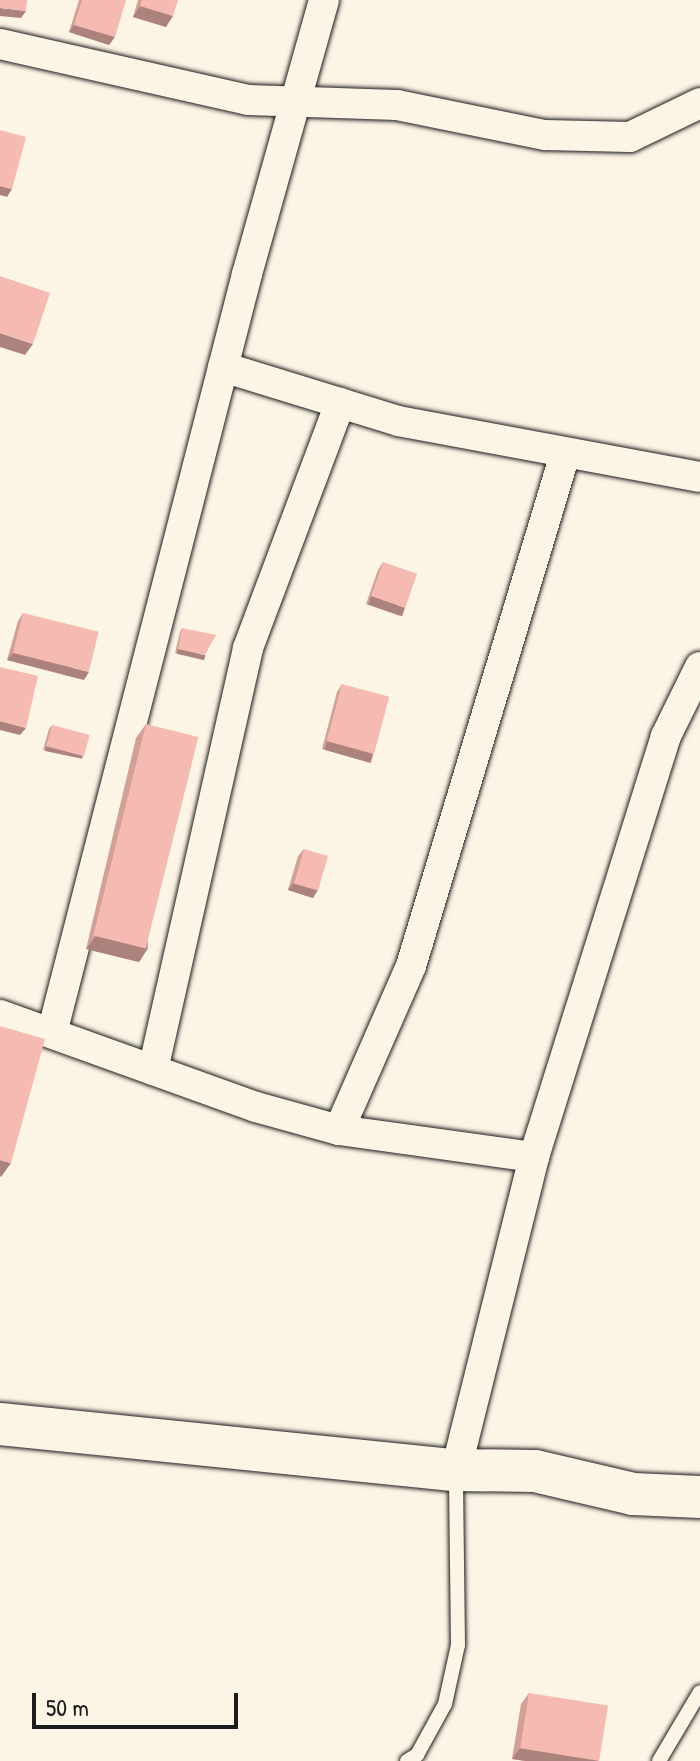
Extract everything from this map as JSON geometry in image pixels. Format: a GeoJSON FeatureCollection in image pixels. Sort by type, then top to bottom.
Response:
{"type":"FeatureCollection","features":[{"type":"Feature","properties":{"kind":"main road"},"geometry":{"type":"LineString","coordinates":[[0,1424],[456,1470],[535,1471],[633,1494],[700,1497]]}},
{"type":"Feature","properties":{"kind":"street"},"geometry":{"type":"LineString","coordinates":[[52,1033],[223,367],[293,102],[324,0]]}},
{"type":"Feature","properties":{"kind":"street"},"geometry":{"type":"LineString","coordinates":[[0,44],[248,100],[397,105],[545,135],[630,137],[700,103]]}},
{"type":"Feature","properties":{"kind":"street"},"geometry":{"type":"LineString","coordinates":[[223,367],[398,421],[700,477]]}},
{"type":"Feature","properties":{"kind":"street"},"geometry":{"type":"LineString","coordinates":[[153,1070],[248,648],[340,403]]}},
{"type":"Feature","properties":{"kind":"street"},"geometry":{"type":"LineString","coordinates":[[339,1130],[411,966],[565,454]]}},
{"type":"Feature","properties":{"kind":"street"},"geometry":{"type":"LineString","coordinates":[[456,1470],[534,1157],[666,736],[700,667]]}},
{"type":"Feature","properties":{"kind":"street"},"geometry":{"type":"LineString","coordinates":[[0,1015],[256,1107],[339,1130],[534,1157]]}},
{"type":"Feature","properties":{"kind":"lane"},"geometry":{"type":"LineString","coordinates":[[407,1761],[417,1755],[445,1704],[458,1645],[456,1470]]}},
{"type":"Feature","properties":{"kind":"lane"},"geometry":{"type":"LineString","coordinates":[[659,1761],[700,1692]]}},
{"type":"Feature","properties":{"kind":"building"},"geometry":{"type":"Polygon","coordinates":[[[0,0],[27,0],[26,11],[0,8],[0,0]]]}},
{"type":"Feature","properties":{"kind":"building"},"geometry":{"type":"Polygon","coordinates":[[[82,0],[126,0],[115,37],[74,25],[82,0]]]}},
{"type":"Feature","properties":{"kind":"building"},"geometry":{"type":"Polygon","coordinates":[[[142,0],[178,0],[173,16],[140,6],[142,0]]]}},
{"type":"Feature","properties":{"kind":"building"},"geometry":{"type":"Polygon","coordinates":[[[0,130],[26,137],[12,189],[0,186],[0,130]]]}},
{"type":"Feature","properties":{"kind":"building"},"geometry":{"type":"Polygon","coordinates":[[[0,276],[50,293],[33,344],[0,333],[0,276]]]}},
{"type":"Feature","properties":{"kind":"building"},"geometry":{"type":"Polygon","coordinates":[[[383,562],[417,574],[405,608],[371,596],[383,562]]]}},
{"type":"Feature","properties":{"kind":"building"},"geometry":{"type":"Polygon","coordinates":[[[23,613],[99,632],[89,672],[13,653],[23,613]]]}},
{"type":"Feature","properties":{"kind":"building"},"geometry":{"type":"Polygon","coordinates":[[[182,628],[216,635],[205,655],[178,649],[182,628]]]}},
{"type":"Feature","properties":{"kind":"building"},"geometry":{"type":"Polygon","coordinates":[[[0,667],[38,676],[26,728],[0,721],[0,667]]]}},
{"type":"Feature","properties":{"kind":"building"},"geometry":{"type":"Polygon","coordinates":[[[342,684],[389,697],[374,754],[327,741],[342,684]]]}},
{"type":"Feature","properties":{"kind":"building"},"geometry":{"type":"Polygon","coordinates":[[[146,724],[198,737],[146,949],[93,936],[146,724]]]}},
{"type":"Feature","properties":{"kind":"building"},"geometry":{"type":"Polygon","coordinates":[[[52,725],[90,735],[84,756],[46,746],[52,725]]]}},
{"type":"Feature","properties":{"kind":"building"},"geometry":{"type":"Polygon","coordinates":[[[304,849],[328,856],[318,890],[294,884],[304,849]]]}},
{"type":"Feature","properties":{"kind":"building"},"geometry":{"type":"Polygon","coordinates":[[[0,1026],[45,1039],[11,1163],[0,1160],[0,1026]]]}},
{"type":"Feature","properties":{"kind":"building"},"geometry":{"type":"Polygon","coordinates":[[[529,1693],[608,1706],[599,1761],[520,1748],[529,1693]]]}}]}
